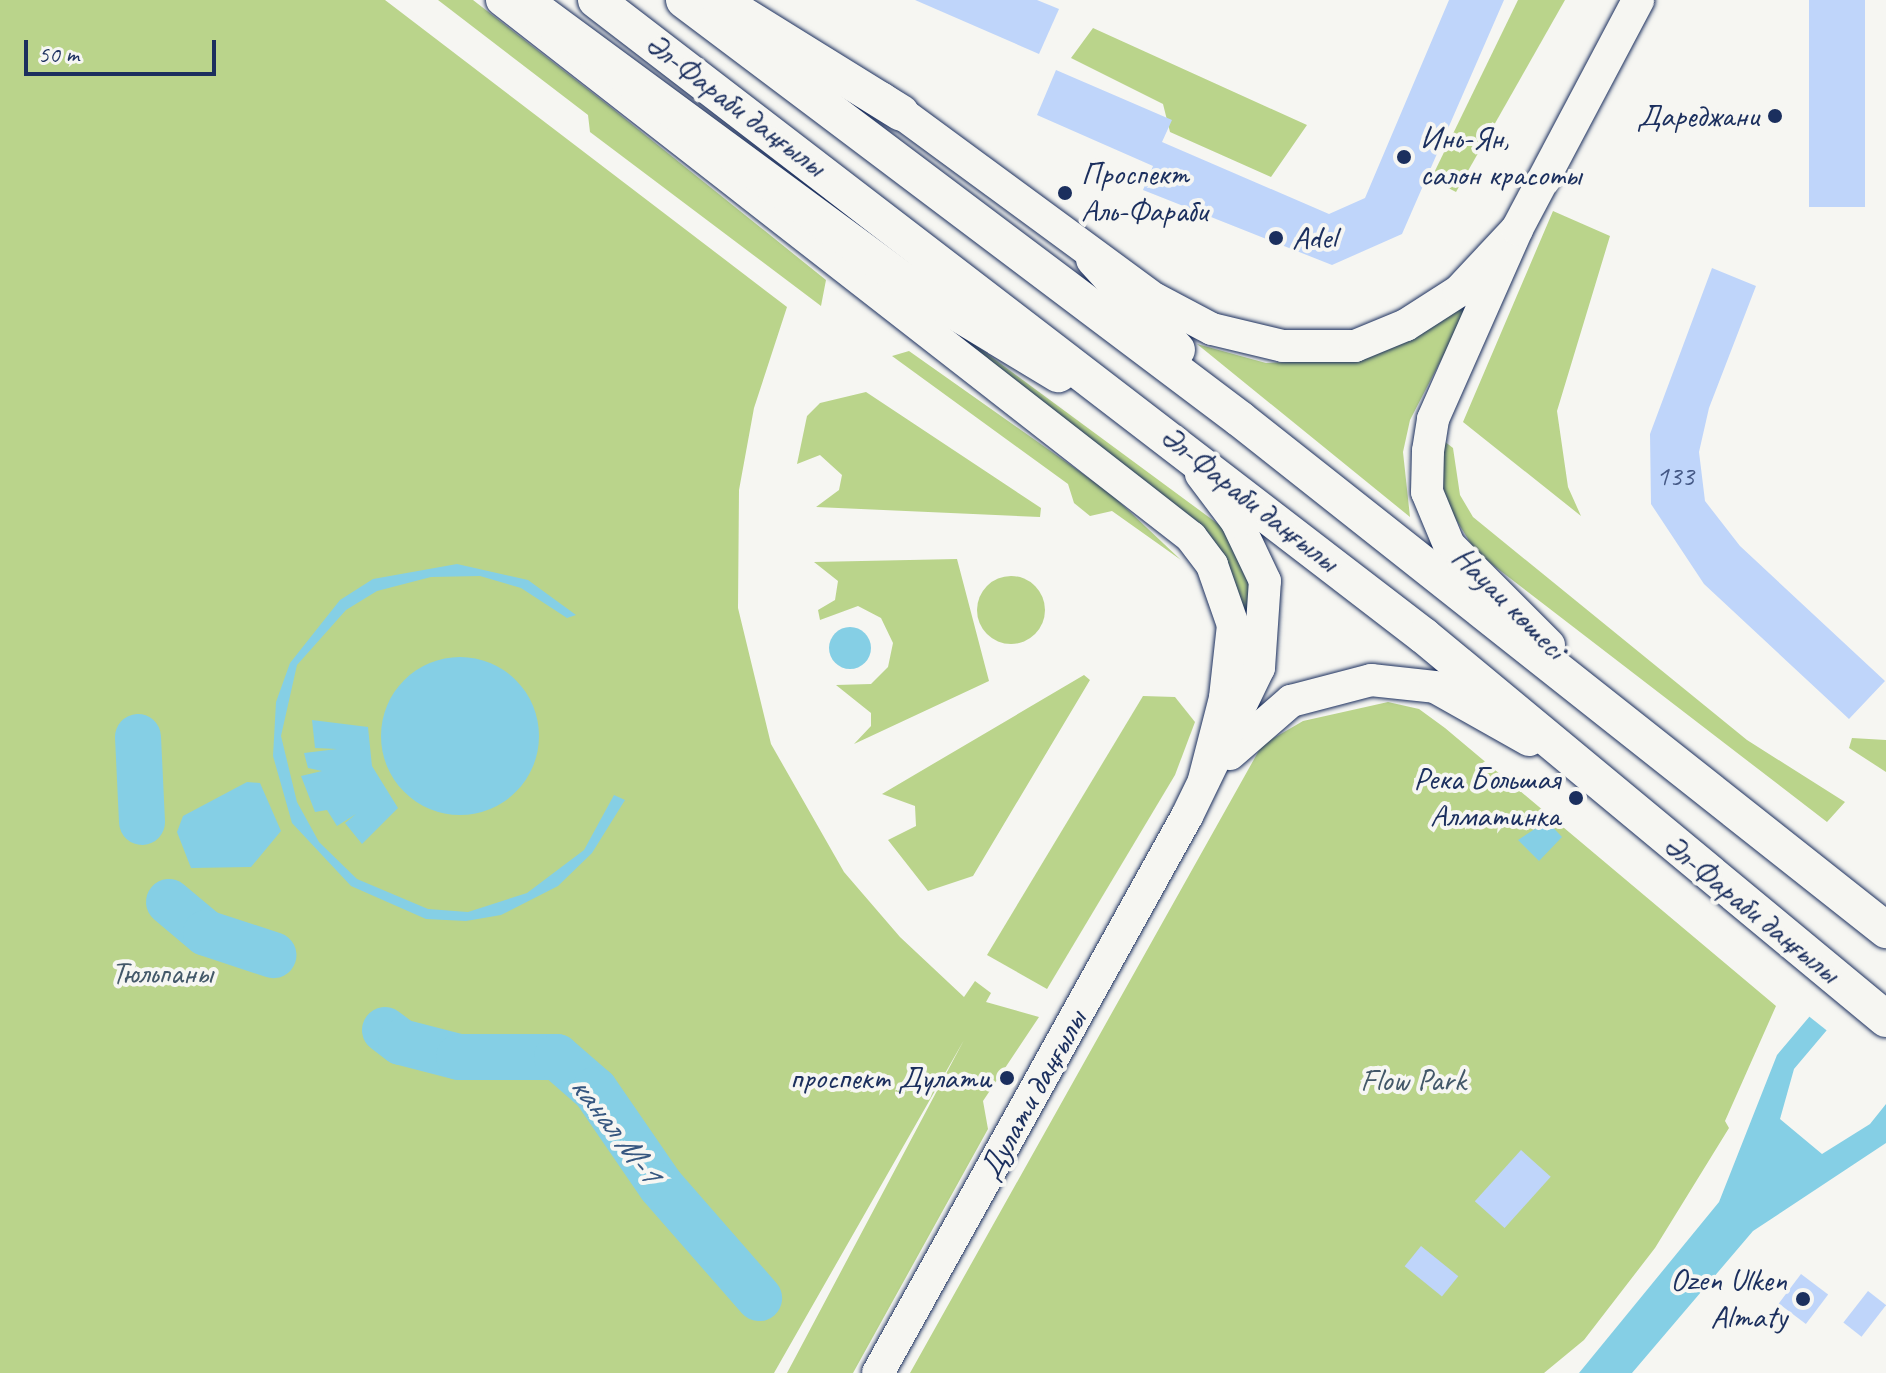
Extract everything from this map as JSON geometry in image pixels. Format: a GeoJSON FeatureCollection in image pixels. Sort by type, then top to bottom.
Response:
{"type":"FeatureCollection","features":[{"type":"Feature","properties":{"kind":"main road"},"geometry":{"type":"LineString","coordinates":[[523,0],[901,279],[1174,439]]}},
{"type":"Feature","properties":{"kind":"main road","name":"Әл-Фараби даңғылы"},"geometry":{"type":"LineString","coordinates":[[596,0],[1174,439],[1886,1019]]}},
{"type":"Feature","properties":{"kind":"main road","name":"Әл-Фараби даңғылы"},"geometry":{"type":"LineString","coordinates":[[684,0],[1240,419],[1639,729],[1886,930]]}},
{"type":"Feature","properties":{"kind":"main road"},"geometry":{"type":"LineString","coordinates":[[719,0],[901,113]]}},
{"type":"Feature","properties":{"kind":"main road"},"geometry":{"type":"LineString","coordinates":[[1094,259],[1240,419]]}},
{"type":"Feature","properties":{"kind":"street"},"geometry":{"type":"LineString","coordinates":[[502,0],[1191,537],[1219,579],[1233,625],[1225,698],[1204,780]]}},
{"type":"Feature","properties":{"kind":"street"},"geometry":{"type":"LineString","coordinates":[[753,0],[1094,259]]}},
{"type":"Feature","properties":{"kind":"street","name":"Науаи көшесі"},"geometry":{"type":"LineString","coordinates":[[1638,0],[1517,229],[1433,419],[1427,492],[1436,522],[1470,571],[1639,729]]}},
{"type":"Feature","properties":{"kind":"street","name":"Науаи көшесі"},"geometry":{"type":"LineString","coordinates":[[1094,259],[1212,329],[1316,350],[1355,346],[1406,325],[1459,291],[1517,229]]}},
{"type":"Feature","properties":{"kind":"street"},"geometry":{"type":"LineString","coordinates":[[1174,439],[1253,549],[1269,612],[1259,668],[1187,816]]}},
{"type":"Feature","properties":{"kind":"street"},"geometry":{"type":"LineString","coordinates":[[1187,816],[1259,723],[1291,701],[1371,680],[1435,687],[1595,782]]}},
{"type":"Feature","properties":{"kind":"street","name":"Дулати даңғылы"},"geometry":{"type":"LineString","coordinates":[[878,1373],[1187,816]]}},
{"type":"Feature","properties":{"kind":"green space","name":"Тюльпаны"},"geometry":{"type":"Polygon","coordinates":[[[0,0],[385,0],[787,307],[754,408],[739,490],[738,608],[771,744],[844,872],[900,937],[964,997],[975,981],[991,993],[986,1002],[1039,1017],[983,1101],[988,1129],[853,1373],[787,1373],[964,1040],[774,1373],[0,1373],[0,0]]]}},
{"type":"Feature","properties":{"kind":"green space"},"geometry":{"type":"Polygon","coordinates":[[[438,0],[473,0],[608,105],[826,280],[821,306],[590,132],[588,115],[438,0]]]}},
{"type":"Feature","properties":{"kind":"green space"},"geometry":{"type":"Polygon","coordinates":[[[1518,0],[1565,0],[1456,192],[1431,179],[1518,0]]]}},
{"type":"Feature","properties":{"kind":"green space"},"geometry":{"type":"Polygon","coordinates":[[[1093,28],[1307,125],[1271,177],[1170,132],[1163,104],[1071,58],[1093,28]]]}},
{"type":"Feature","properties":{"kind":"green space"},"geometry":{"type":"Polygon","coordinates":[[[677,125],[1229,532],[1244,560],[1258,628],[1240,685],[1222,559],[677,125]]]}},
{"type":"Feature","properties":{"kind":"green space"},"geometry":{"type":"Polygon","coordinates":[[[1553,211],[1610,236],[1557,411],[1568,487],[1581,516],[1463,422],[1553,211]]]}},
{"type":"Feature","properties":{"kind":"green space"},"geometry":{"type":"Polygon","coordinates":[[[1484,277],[1410,420],[1403,452],[1410,517],[1197,344],[1266,363],[1347,360],[1441,322],[1484,277]]]}},
{"type":"Feature","properties":{"kind":"green space"},"geometry":{"type":"Polygon","coordinates":[[[909,351],[1110,493],[1181,560],[1112,511],[1090,516],[1074,503],[1068,484],[892,356],[909,351]]]}},
{"type":"Feature","properties":{"kind":"green space"},"geometry":{"type":"Polygon","coordinates":[[[866,392],[1041,508],[1040,517],[816,507],[839,490],[842,475],[820,455],[797,464],[807,416],[820,403],[866,392]]]}},
{"type":"Feature","properties":{"kind":"green space"},"geometry":{"type":"Polygon","coordinates":[[[1440,438],[1453,448],[1460,495],[1473,517],[1747,740],[1845,802],[1827,822],[1476,552],[1444,500],[1440,438]]]}},
{"type":"Feature","properties":{"kind":"green space"},"geometry":{"type":"Polygon","coordinates":[[[957,559],[989,681],[854,744],[871,726],[871,713],[836,685],[871,684],[888,667],[893,643],[881,618],[858,606],[820,620],[818,610],[835,600],[838,581],[814,562],[957,559]]]}},
{"type":"Feature","properties":{"kind":"green space"},"geometry":{"type":"Polygon","coordinates":[[[1011,576],[1035,586],[1045,610],[1035,634],[1011,644],[987,634],[977,610],[987,586],[1011,576]]]}},
{"type":"Feature","properties":{"kind":"green space"},"geometry":{"type":"Polygon","coordinates":[[[1084,675],[1090,680],[973,876],[928,891],[888,840],[916,826],[915,806],[882,794],[1084,675]]]}},
{"type":"Feature","properties":{"kind":"green space"},"geometry":{"type":"Polygon","coordinates":[[[1143,696],[1175,697],[1195,722],[1175,775],[1047,989],[987,955],[1143,696]]]}},
{"type":"Feature","properties":{"kind":"green space","name":"Flow Park"},"geometry":{"type":"Polygon","coordinates":[[[1388,702],[1419,709],[1445,728],[1776,1006],[1725,1121],[1729,1128],[1655,1248],[1584,1340],[1544,1373],[910,1373],[1262,745],[1303,721],[1388,702]]]}},
{"type":"Feature","properties":{"kind":"green space"},"geometry":{"type":"Polygon","coordinates":[[[1852,738],[1886,740],[1886,772],[1849,748],[1852,738]]]}},
{"type":"Feature","properties":{"kind":"water"},"geometry":{"type":"Polygon","coordinates":[[[457,564],[528,580],[576,615],[567,618],[521,588],[480,576],[431,577],[377,591],[346,610],[297,665],[281,736],[297,802],[319,842],[357,879],[428,909],[468,912],[527,893],[584,850],[614,795],[625,800],[592,853],[558,886],[501,915],[466,921],[426,919],[351,886],[292,823],[273,756],[276,702],[290,663],[340,600],[373,579],[457,564]]]}},
{"type":"Feature","properties":{"kind":"water"},"geometry":{"type":"Polygon","coordinates":[[[850,627],[865,633],[871,648],[865,663],[850,669],[835,663],[829,648],[835,633],[850,627]]]}},
{"type":"Feature","properties":{"kind":"water"},"geometry":{"type":"Polygon","coordinates":[[[460,657],[490,663],[516,680],[533,706],[539,736],[533,766],[516,792],[490,809],[460,815],[430,809],[404,792],[387,766],[381,736],[387,706],[404,680],[430,663],[460,657]]]}},
{"type":"Feature","properties":{"kind":"water"},"geometry":{"type":"Polygon","coordinates":[[[312,720],[368,727],[372,766],[398,808],[362,844],[345,823],[356,814],[337,826],[327,810],[315,812],[301,776],[322,771],[308,768],[304,753],[337,749],[315,748],[312,720]]]}},
{"type":"Feature","properties":{"kind":"water"},"geometry":{"type":"Polygon","coordinates":[[[247,782],[260,783],[281,831],[251,867],[191,868],[177,832],[183,816],[247,782]]]}},
{"type":"Feature","properties":{"kind":"water"},"geometry":{"type":"Polygon","coordinates":[[[1547,821],[1562,837],[1539,861],[1518,840],[1547,821]]]}},
{"type":"Feature","properties":{"kind":"water"},"geometry":{"type":"Polygon","coordinates":[[[1886,926],[1886,960],[1794,1069],[1780,1119],[1822,1154],[1870,1124],[1886,1104],[1886,1143],[1753,1231],[1632,1373],[1579,1373],[1719,1202],[1777,1055],[1886,926]]]}},
{"type":"Feature","properties":{"kind":"pier"},"geometry":{"type":"Polygon","coordinates":[[[1886,922],[1886,966],[1830,1033],[1806,1014],[1886,922]]]}},
{"type":"Feature","properties":{"kind":"building"},"geometry":{"type":"Polygon","coordinates":[[[915,0],[1037,0],[1059,9],[1039,54],[915,0]]]}},
{"type":"Feature","properties":{"kind":"building"},"geometry":{"type":"Polygon","coordinates":[[[1449,0],[1504,0],[1402,234],[1332,265],[1143,190],[1153,166],[1037,115],[1056,70],[1172,120],[1162,142],[1329,214],[1365,198],[1449,0]]]}},
{"type":"Feature","properties":{"kind":"building"},"geometry":{"type":"Polygon","coordinates":[[[1809,0],[1865,0],[1865,207],[1809,207],[1809,0]]]}},
{"type":"Feature","properties":{"kind":"building"},"geometry":{"type":"Polygon","coordinates":[[[1712,268],[1756,286],[1709,408],[1699,452],[1705,501],[1740,546],[1885,681],[1849,719],[1704,584],[1651,504],[1650,434],[1712,268]]]}},
{"type":"Feature","properties":{"kind":"building"},"geometry":{"type":"Polygon","coordinates":[[[1521,1150],[1551,1177],[1505,1228],[1475,1201],[1521,1150]]]}},
{"type":"Feature","properties":{"kind":"building"},"geometry":{"type":"Polygon","coordinates":[[[1421,1246],[1458,1276],[1442,1296],[1405,1266],[1421,1246]]]}},
{"type":"Feature","properties":{"kind":"building","name":"Ozen Ulken Almaty"},"geometry":{"type":"Polygon","coordinates":[[[1801,1274],[1828,1294],[1806,1324],[1779,1304],[1801,1274]]]}},
{"type":"Feature","properties":{"kind":"building"},"geometry":{"type":"Polygon","coordinates":[[[1868,1291],[1886,1305],[1861,1337],[1843,1323],[1868,1291]]]}},
{"type":"Feature","properties":{"kind":"waterway","name":"канал М-1"},"geometry":{"type":"LineString","coordinates":[[138,737],[142,822]]}},
{"type":"Feature","properties":{"kind":"waterway","name":"канал М-1"},"geometry":{"type":"LineString","coordinates":[[169,902],[206,933],[273,955]]}},
{"type":"Feature","properties":{"kind":"waterway","name":"канал М-1"},"geometry":{"type":"LineString","coordinates":[[385,1030],[401,1042],[459,1057],[557,1057],[595,1090],[661,1186],[759,1298]]}},
{"type":"Feature","properties":{"kind":"place","name":"Дареджани"},"geometry":{"type":"Point","coordinates":[1775,116]}},
{"type":"Feature","properties":{"kind":"place","name":"Инь-Ян, салон красоты"},"geometry":{"type":"Point","coordinates":[1404,157]}},
{"type":"Feature","properties":{"kind":"place","name":"Проспект Аль-Фараби"},"geometry":{"type":"Point","coordinates":[1065,193]}},
{"type":"Feature","properties":{"kind":"place","name":"Adel"},"geometry":{"type":"Point","coordinates":[1276,238]}},
{"type":"Feature","properties":{"kind":"place","name":"Река Большая Алматинка"},"geometry":{"type":"Point","coordinates":[1576,798]}},
{"type":"Feature","properties":{"kind":"place","name":"проспект Дулати"},"geometry":{"type":"Point","coordinates":[1007,1078]}},
{"type":"Feature","properties":{"kind":"place","name":"Ozen Ulken Almaty"},"geometry":{"type":"Point","coordinates":[1803,1299]}}]}
